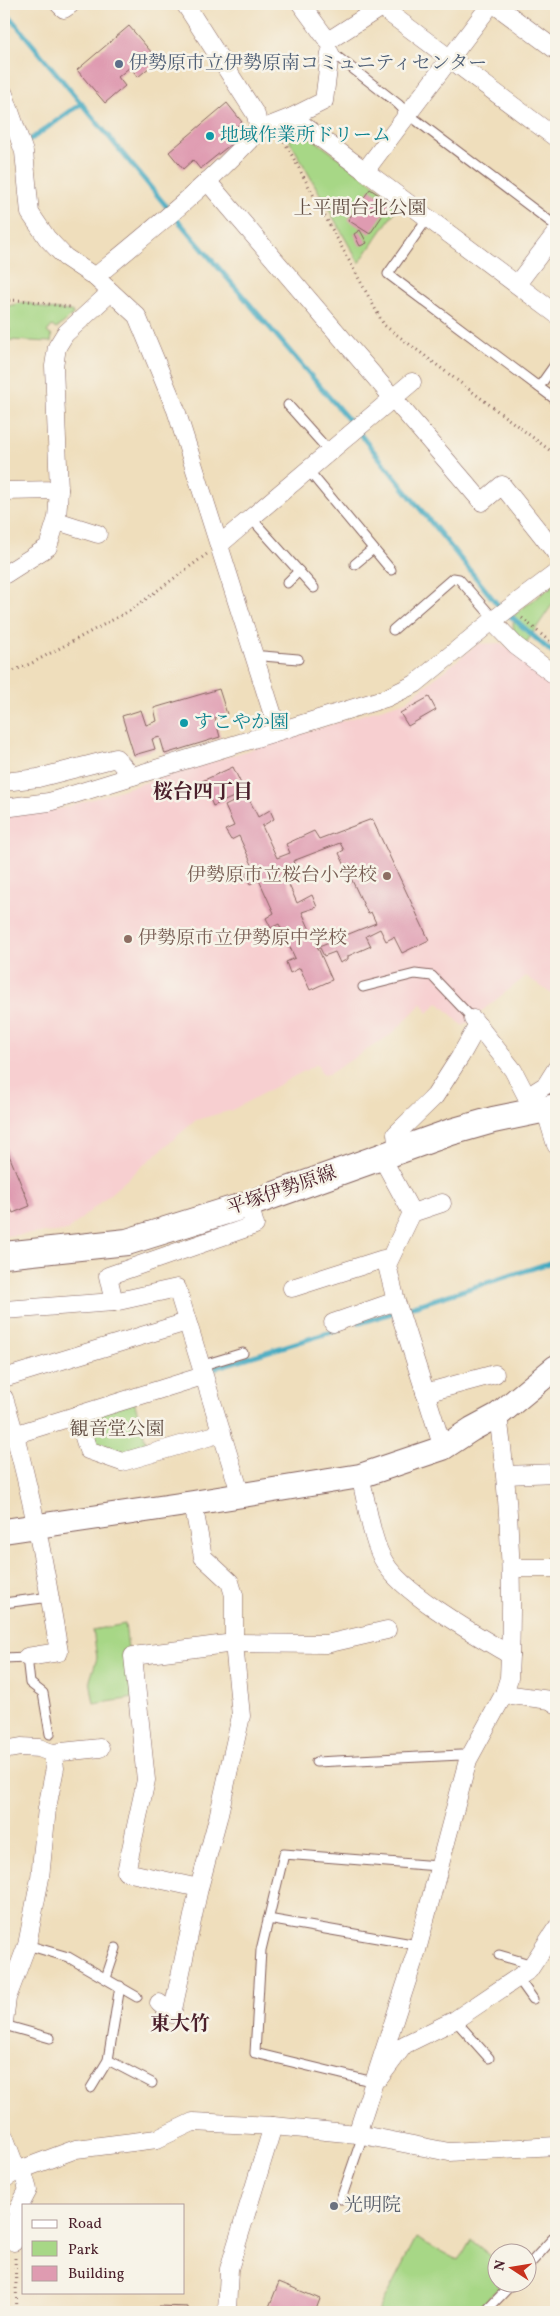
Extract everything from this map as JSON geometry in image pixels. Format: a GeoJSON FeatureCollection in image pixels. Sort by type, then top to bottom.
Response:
{"type":"FeatureCollection","features":[{"type":"Feature","properties":{"kind":"main road","name":"平塚伊勢原線"},"geometry":{"type":"LineString","coordinates":[[4,1256],[126,1242],[249,1204],[460,1129],[540,1106]]}},
{"type":"Feature","properties":{"kind":"street"},"geometry":{"type":"LineString","coordinates":[[59,4],[64,9],[70,4]]}},
{"type":"Feature","properties":{"kind":"street"},"geometry":{"type":"LineString","coordinates":[[185,4],[192,11],[256,115],[267,127]]}},
{"type":"Feature","properties":{"kind":"street"},"geometry":{"type":"LineString","coordinates":[[95,277],[171,215],[267,127],[324,101],[329,47],[301,4]]}},
{"type":"Feature","properties":{"kind":"street"},"geometry":{"type":"LineString","coordinates":[[365,171],[493,4],[556,50]]}},
{"type":"Feature","properties":{"kind":"street"},"geometry":{"type":"LineString","coordinates":[[329,47],[384,6],[450,59],[556,138]]}},
{"type":"Feature","properties":{"kind":"street"},"geometry":{"type":"LineString","coordinates":[[4,94],[24,152],[30,212],[47,238],[65,257],[95,277],[137,316],[176,410],[278,731]]}},
{"type":"Feature","properties":{"kind":"street"},"geometry":{"type":"LineString","coordinates":[[292,117],[556,314]]}},
{"type":"Feature","properties":{"kind":"street"},"geometry":{"type":"LineString","coordinates":[[208,181],[482,502],[502,485],[556,553]]}},
{"type":"Feature","properties":{"kind":"street"},"geometry":{"type":"LineString","coordinates":[[517,284],[556,233]]}},
{"type":"Feature","properties":{"kind":"street"},"geometry":{"type":"LineString","coordinates":[[4,574],[48,548],[57,521],[59,490],[54,366],[57,347],[65,334],[111,292]]}},
{"type":"Feature","properties":{"kind":"street"},"geometry":{"type":"LineString","coordinates":[[219,545],[412,382]]}},
{"type":"Feature","properties":{"kind":"street"},"geometry":{"type":"LineString","coordinates":[[4,491],[59,490]]}},
{"type":"Feature","properties":{"kind":"street"},"geometry":{"type":"LineString","coordinates":[[57,521],[98,534]]}},
{"type":"Feature","properties":{"kind":"street"},"geometry":{"type":"LineString","coordinates":[[4,808],[49,802],[386,698],[415,684],[493,620],[556,573]]}},
{"type":"Feature","properties":{"kind":"street"},"geometry":{"type":"LineString","coordinates":[[493,620],[516,646],[556,676]]}},
{"type":"Feature","properties":{"kind":"street"},"geometry":{"type":"LineString","coordinates":[[4,782],[38,778],[116,758],[132,776]]}},
{"type":"Feature","properties":{"kind":"street"},"geometry":{"type":"LineString","coordinates":[[412,1213],[389,1153],[396,1134],[435,1096],[460,1058],[476,1022],[540,1106],[556,1145]]}},
{"type":"Feature","properties":{"kind":"street"},"geometry":{"type":"LineString","coordinates":[[540,1106],[546,1085],[556,1069]]}},
{"type":"Feature","properties":{"kind":"street"},"geometry":{"type":"LineString","coordinates":[[442,1203],[412,1213],[387,1265],[396,1301],[443,1448]]}},
{"type":"Feature","properties":{"kind":"street"},"geometry":{"type":"LineString","coordinates":[[114,1302],[108,1276],[255,1225],[249,1204]]}},
{"type":"Feature","properties":{"kind":"street"},"geometry":{"type":"LineString","coordinates":[[292,1288],[383,1259],[389,1260]]}},
{"type":"Feature","properties":{"kind":"street"},"geometry":{"type":"LineString","coordinates":[[4,1310],[114,1302],[177,1288],[241,1496]]}},
{"type":"Feature","properties":{"kind":"street"},"geometry":{"type":"LineString","coordinates":[[333,1323],[396,1301]]}},
{"type":"Feature","properties":{"kind":"street"},"geometry":{"type":"LineString","coordinates":[[4,1378],[187,1322]]}},
{"type":"Feature","properties":{"kind":"street"},"geometry":{"type":"LineString","coordinates":[[4,1531],[241,1496],[360,1476],[443,1448],[498,1415],[556,1367]]}},
{"type":"Feature","properties":{"kind":"street"},"geometry":{"type":"LineString","coordinates":[[9,1436],[76,1415],[201,1371]]}},
{"type":"Feature","properties":{"kind":"street"},"geometry":{"type":"LineString","coordinates":[[425,1393],[495,1374]]}},
{"type":"Feature","properties":{"kind":"street"},"geometry":{"type":"LineString","coordinates":[[4,1398],[9,1436],[36,1526],[59,1652],[26,1657]]}},
{"type":"Feature","properties":{"kind":"street"},"geometry":{"type":"LineString","coordinates":[[76,1415],[88,1450],[122,1462],[222,1433]]}},
{"type":"Feature","properties":{"kind":"street"},"geometry":{"type":"LineString","coordinates":[[360,2134],[374,2082],[418,1945],[468,1760],[504,1694],[509,1678],[511,1568],[506,1475],[498,1415]]}},
{"type":"Feature","properties":{"kind":"street"},"geometry":{"type":"LineString","coordinates":[[506,1475],[556,1473]]}},
{"type":"Feature","properties":{"kind":"street"},"geometry":{"type":"LineString","coordinates":[[360,1476],[378,1546],[384,1562],[394,1577],[453,1620],[510,1655]]}},
{"type":"Feature","properties":{"kind":"street"},"geometry":{"type":"LineString","coordinates":[[159,2003],[172,2014],[199,1888],[218,1818],[241,1716],[234,1643],[234,1595],[230,1582],[203,1557],[193,1503]]}},
{"type":"Feature","properties":{"kind":"street"},"geometry":{"type":"LineString","coordinates":[[511,1568],[556,1568]]}},
{"type":"Feature","properties":{"kind":"street"},"geometry":{"type":"LineString","coordinates":[[199,1888],[126,1872],[146,1780],[133,1656],[234,1643],[326,1644],[387,1630]]}},
{"type":"Feature","properties":{"kind":"street"},"geometry":{"type":"LineString","coordinates":[[504,1694],[550,1700],[556,1704]]}},
{"type":"Feature","properties":{"kind":"street"},"geometry":{"type":"LineString","coordinates":[[4,1750],[21,1747],[39,1748],[52,1754],[100,1748]]}},
{"type":"Feature","properties":{"kind":"street"},"geometry":{"type":"LineString","coordinates":[[4,2024],[7,1998],[27,1945],[40,1878],[47,1808],[55,1768],[52,1754]]}},
{"type":"Feature","properties":{"kind":"street"},"geometry":{"type":"LineString","coordinates":[[374,2082],[384,2075],[404,2045],[455,2020],[533,1966],[556,1929]]}},
{"type":"Feature","properties":{"kind":"street"},"geometry":{"type":"LineString","coordinates":[[14,2173],[76,2149],[156,2139],[193,2122],[272,2126],[360,2134],[449,2152],[556,2146]]}},
{"type":"Feature","properties":{"kind":"street"},"geometry":{"type":"LineString","coordinates":[[226,2312],[228,2269],[272,2126]]}},
{"type":"Feature","properties":{"kind":"street"},"geometry":{"type":"LineString","coordinates":[[4,2136],[14,2173],[28,2190],[18,2209],[14,2242]]}},
{"type":"Feature","properties":{"kind":"lane"},"geometry":{"type":"LineString","coordinates":[[329,47],[408,114],[556,226]]}},
{"type":"Feature","properties":{"kind":"lane"},"geometry":{"type":"LineString","coordinates":[[428,219],[388,274],[556,400]]}},
{"type":"Feature","properties":{"kind":"lane"},"geometry":{"type":"LineString","coordinates":[[539,387],[556,364]]}},
{"type":"Feature","properties":{"kind":"lane"},"geometry":{"type":"LineString","coordinates":[[288,405],[330,451]]}},
{"type":"Feature","properties":{"kind":"lane"},"geometry":{"type":"LineString","coordinates":[[308,470],[391,570]]}},
{"type":"Feature","properties":{"kind":"lane"},"geometry":{"type":"LineString","coordinates":[[251,518],[314,588]]}},
{"type":"Feature","properties":{"kind":"lane"},"geometry":{"type":"LineString","coordinates":[[355,564],[373,549]]}},
{"type":"Feature","properties":{"kind":"lane"},"geometry":{"type":"LineString","coordinates":[[287,583],[298,571]]}},
{"type":"Feature","properties":{"kind":"lane"},"geometry":{"type":"LineString","coordinates":[[393,630],[453,578],[459,579],[493,620]]}},
{"type":"Feature","properties":{"kind":"lane"},"geometry":{"type":"LineString","coordinates":[[255,658],[263,656],[298,658]]}},
{"type":"Feature","properties":{"kind":"lane"},"geometry":{"type":"LineString","coordinates":[[363,987],[415,974],[432,976],[476,1022]]}},
{"type":"Feature","properties":{"kind":"lane"},"geometry":{"type":"LineString","coordinates":[[201,1371],[243,1353]]}},
{"type":"Feature","properties":{"kind":"lane"},"geometry":{"type":"LineString","coordinates":[[4,1603],[50,1597]]}},
{"type":"Feature","properties":{"kind":"lane"},"geometry":{"type":"LineString","coordinates":[[4,1658],[26,1657],[30,1683],[43,1693],[50,1734]]}},
{"type":"Feature","properties":{"kind":"lane"},"geometry":{"type":"LineString","coordinates":[[316,1762],[462,1755],[468,1760]]}},
{"type":"Feature","properties":{"kind":"lane"},"geometry":{"type":"LineString","coordinates":[[374,2082],[255,2053],[261,1950],[284,1854],[438,1866]]}},
{"type":"Feature","properties":{"kind":"lane"},"geometry":{"type":"LineString","coordinates":[[268,1919],[418,1945]]}},
{"type":"Feature","properties":{"kind":"lane"},"geometry":{"type":"LineString","coordinates":[[27,1945],[68,1957],[137,1997]]}},
{"type":"Feature","properties":{"kind":"lane"},"geometry":{"type":"LineString","coordinates":[[106,1978],[116,1948]]}},
{"type":"Feature","properties":{"kind":"lane"},"geometry":{"type":"LineString","coordinates":[[499,1955],[533,1966]]}},
{"type":"Feature","properties":{"kind":"lane"},"geometry":{"type":"LineString","coordinates":[[518,1978],[533,1999]]}},
{"type":"Feature","properties":{"kind":"lane"},"geometry":{"type":"LineString","coordinates":[[91,2088],[108,2060],[120,1986]]}},
{"type":"Feature","properties":{"kind":"lane"},"geometry":{"type":"LineString","coordinates":[[455,2020],[489,2058]]}},
{"type":"Feature","properties":{"kind":"lane"},"geometry":{"type":"LineString","coordinates":[[4,2024],[50,2038]]}},
{"type":"Feature","properties":{"kind":"lane"},"geometry":{"type":"LineString","coordinates":[[108,2060],[152,2083]]}},
{"type":"Feature","properties":{"kind":"lane"},"geometry":{"type":"LineString","coordinates":[[342,2199],[360,2134]]}},
{"type":"Feature","properties":{"kind":"lane"},"geometry":{"type":"LineString","coordinates":[[538,2255],[556,2235]]}},
{"type":"Feature","properties":{"kind":"lane"},"geometry":{"type":"LineString","coordinates":[[485,2312],[502,2294]]}},
{"type":"Feature","properties":{"kind":"path"},"geometry":{"type":"LineString","coordinates":[[267,127],[384,325],[556,455]]}},
{"type":"Feature","properties":{"kind":"path"},"geometry":{"type":"LineString","coordinates":[[4,301],[30,300],[49,305],[92,309]]}},
{"type":"Feature","properties":{"kind":"path"},"geometry":{"type":"LineString","coordinates":[[4,671],[13,671],[32,663],[131,610],[219,545]]}},
{"type":"Feature","properties":{"kind":"path"},"geometry":{"type":"LineString","coordinates":[[511,606],[530,626],[556,647]]}},
{"type":"Feature","properties":{"kind":"path"},"geometry":{"type":"LineString","coordinates":[[14,2242],[18,2312]]}},
{"type":"Feature","properties":{"kind":"shaded area"},"geometry":{"type":"Polygon","coordinates":[[[501,643],[556,685],[556,997],[526,976],[463,1026],[438,1002],[428,1013],[422,1003],[392,1034],[329,1074],[322,1075],[317,1064],[232,1110],[196,1120],[67,1231],[4,1236],[4,815],[60,809],[406,701],[478,644],[501,643]]]}},
{"type":"Feature","properties":{"kind":"green space","name":"上平間台北公園"},"geometry":{"type":"Polygon","coordinates":[[[289,121],[400,204],[359,263],[282,127],[289,121]]]}},
{"type":"Feature","properties":{"kind":"green space"},"geometry":{"type":"Polygon","coordinates":[[[25,302],[47,309],[72,311],[73,315],[56,329],[52,326],[47,332],[52,336],[51,342],[8,340],[10,330],[4,322],[4,307],[25,302]]]}},
{"type":"Feature","properties":{"kind":"green space"},"geometry":{"type":"Polygon","coordinates":[[[556,583],[556,599],[524,646],[514,631],[515,614],[556,583]]]}},
{"type":"Feature","properties":{"kind":"green space","name":"観音堂公園"},"geometry":{"type":"Polygon","coordinates":[[[134,1401],[148,1449],[125,1457],[91,1446],[86,1416],[134,1401]]]}},
{"type":"Feature","properties":{"kind":"green space"},"geometry":{"type":"Polygon","coordinates":[[[125,1624],[134,1698],[94,1704],[90,1680],[97,1658],[93,1630],[125,1624]]]}},
{"type":"Feature","properties":{"kind":"green space"},"geometry":{"type":"Polygon","coordinates":[[[416,2238],[459,2261],[471,2240],[488,2254],[488,2294],[492,2294],[475,2312],[378,2312],[416,2238]]]}},
{"type":"Feature","properties":{"kind":"building","name":"伊勢原市立伊勢原南コミュニティセンター"},"geometry":{"type":"Polygon","coordinates":[[[129,26],[158,60],[138,77],[130,67],[118,77],[125,86],[105,103],[77,70],[129,26]]]}},
{"type":"Feature","properties":{"kind":"building","name":"地域作業所ドリーム"},"geometry":{"type":"Polygon","coordinates":[[[227,103],[242,122],[229,132],[236,140],[200,169],[193,160],[183,169],[169,152],[227,103]]]}},
{"type":"Feature","properties":{"kind":"building"},"geometry":{"type":"Polygon","coordinates":[[[370,189],[391,203],[370,234],[348,220],[370,189]]]}},
{"type":"Feature","properties":{"kind":"building"},"geometry":{"type":"Polygon","coordinates":[[[360,230],[367,243],[360,246],[354,234],[360,230]]]}},
{"type":"Feature","properties":{"kind":"building","name":"すこやか園"},"geometry":{"type":"Polygon","coordinates":[[[219,689],[227,714],[215,718],[220,737],[165,754],[160,737],[152,739],[155,749],[134,755],[122,716],[141,710],[146,725],[157,721],[154,708],[219,689]]]}},
{"type":"Feature","properties":{"kind":"building"},"geometry":{"type":"Polygon","coordinates":[[[429,697],[436,710],[408,726],[400,713],[429,697]]]}},
{"type":"Feature","properties":{"kind":"building"},"geometry":{"type":"Polygon","coordinates":[[[233,767],[245,792],[213,806],[202,781],[233,767]]]}},
{"type":"Feature","properties":{"kind":"building"},"geometry":{"type":"Polygon","coordinates":[[[247,795],[258,817],[270,810],[274,819],[262,826],[277,858],[290,853],[286,844],[314,831],[319,839],[372,819],[429,940],[402,953],[394,937],[386,941],[380,929],[366,936],[371,946],[348,956],[348,959],[340,963],[335,952],[324,956],[319,946],[376,923],[371,912],[368,914],[339,853],[344,850],[340,843],[293,861],[294,864],[282,869],[297,903],[312,895],[317,907],[302,912],[332,980],[310,990],[300,968],[290,973],[286,962],[295,958],[279,924],[271,928],[266,918],[274,913],[259,880],[250,884],[245,874],[254,869],[239,836],[231,840],[225,830],[234,826],[225,806],[247,795]]]}},
{"type":"Feature","properties":{"kind":"building"},"geometry":{"type":"Polygon","coordinates":[[[4,1143],[30,1206],[13,1213],[4,1194],[4,1143]]]}},
{"type":"Feature","properties":{"kind":"building"},"geometry":{"type":"Polygon","coordinates":[[[279,2282],[320,2299],[315,2312],[267,2312],[279,2282]]]}},
{"type":"Feature","properties":{"kind":"building"},"geometry":{"type":"Polygon","coordinates":[[[159,2306],[188,2307],[188,2312],[159,2312],[159,2306]]]}},
{"type":"Feature","properties":{"kind":"waterway"},"geometry":{"type":"LineString","coordinates":[[4,10],[176,218],[347,418],[497,604],[556,656]]}},
{"type":"Feature","properties":{"kind":"waterway"},"geometry":{"type":"LineString","coordinates":[[26,140],[27,142],[82,103]]}},
{"type":"Feature","properties":{"kind":"waterway"},"geometry":{"type":"LineString","coordinates":[[360,1323],[556,1261]]}},
{"type":"Feature","properties":{"kind":"waterway"},"geometry":{"type":"LineString","coordinates":[[214,1368],[338,1330]]}},
{"type":"Feature","properties":{"kind":"place","name":"伊勢原市立伊勢原南コミュニティセンター"},"geometry":{"type":"Point","coordinates":[119,64]}},
{"type":"Feature","properties":{"kind":"place","name":"地域作業所ドリーム"},"geometry":{"type":"Point","coordinates":[210,136]}},
{"type":"Feature","properties":{"kind":"place","name":"すこやか園"},"geometry":{"type":"Point","coordinates":[184,723]}},
{"type":"Feature","properties":{"kind":"place","name":"伊勢原市立桜台小学校"},"geometry":{"type":"Point","coordinates":[387,876]}},
{"type":"Feature","properties":{"kind":"place","name":"伊勢原市立伊勢原中学校"},"geometry":{"type":"Point","coordinates":[128,939]}},
{"type":"Feature","properties":{"kind":"place","name":"光明院"},"geometry":{"type":"Point","coordinates":[334,2206]}},
{"type":"Feature","properties":{"kind":"district","name":"桜台四丁目"},"geometry":{"type":"Point","coordinates":[203,793]}},
{"type":"Feature","properties":{"kind":"district","name":"東大竹"},"geometry":{"type":"Point","coordinates":[180,2025]}}]}
